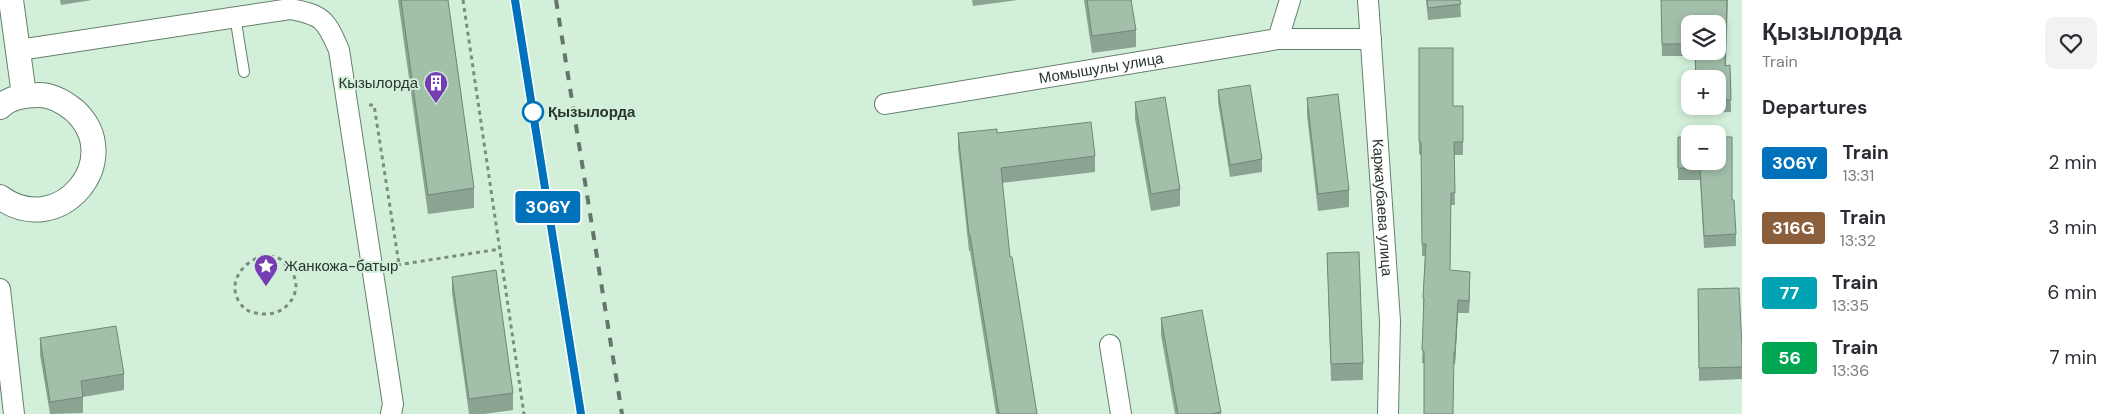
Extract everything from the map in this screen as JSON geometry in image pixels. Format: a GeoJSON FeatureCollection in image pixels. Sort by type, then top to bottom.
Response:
{"type":"FeatureCollection","features":[{"type":"Feature","properties":{"kind":"street"},"geometry":{"type":"LineString","coordinates":[[11,0],[24,95]]}},
{"type":"Feature","properties":{"kind":"street"},"geometry":{"type":"LineString","coordinates":[[1278,39],[1290,0]]}},
{"type":"Feature","properties":{"kind":"street","name":"Каржаубаева улица"},"geometry":{"type":"LineString","coordinates":[[1368,0],[1390,320],[1388,414]]}},
{"type":"Feature","properties":{"kind":"street"},"geometry":{"type":"LineString","coordinates":[[19,50],[290,9],[312,13],[328,25],[339,50],[377,288],[393,404],[391,414]]}},
{"type":"Feature","properties":{"kind":"street","name":"Момышулы улица"},"geometry":{"type":"LineString","coordinates":[[885,104],[1278,39],[1371,39]]}},
{"type":"Feature","properties":{"kind":"street"},"geometry":{"type":"LineString","coordinates":[[0,107],[24,95],[46,95],[66,103],[82,118],[92,138],[93,160],[86,180],[72,197],[53,207],[32,210],[10,204],[0,197]]}},
{"type":"Feature","properties":{"kind":"street"},"geometry":{"type":"LineString","coordinates":[[0,289],[6,387],[14,414]]}},
{"type":"Feature","properties":{"kind":"street"},"geometry":{"type":"LineString","coordinates":[[1110,345],[1121,414]]}},
{"type":"Feature","properties":{"kind":"lane"},"geometry":{"type":"LineString","coordinates":[[235,16],[244,72]]}},
{"type":"Feature","properties":{"kind":"path"},"geometry":{"type":"LineString","coordinates":[[464,0],[524,414]]}},
{"type":"Feature","properties":{"kind":"path"},"geometry":{"type":"LineString","coordinates":[[398,264],[500,249]]}},
{"type":"Feature","properties":{"kind":"path"},"geometry":{"type":"LineString","coordinates":[[262,256],[278,258],[291,270],[297,281],[294,296],[284,310],[271,315],[251,313],[240,303],[235,290],[239,271],[251,260],[262,256]]}},
{"type":"Feature","properties":{"kind":"building","name":"Кызылорда"},"geometry":{"type":"Polygon","coordinates":[[[401,0],[448,0],[474,188],[428,195],[401,0]]]}},
{"type":"Feature","properties":{"kind":"building"},"geometry":{"type":"Polygon","coordinates":[[[1087,0],[1131,0],[1136,30],[1092,36],[1087,0]]]}},
{"type":"Feature","properties":{"kind":"building"},"geometry":{"type":"Polygon","coordinates":[[[1427,0],[1460,0],[1461,4],[1428,8],[1427,0]]]}},
{"type":"Feature","properties":{"kind":"building"},"geometry":{"type":"Polygon","coordinates":[[[1661,0],[1727,0],[1726,33],[1726,15],[1681,15],[1681,44],[1662,44],[1661,0]]]}},
{"type":"Feature","properties":{"kind":"building"},"geometry":{"type":"Polygon","coordinates":[[[1419,48],[1453,48],[1453,106],[1463,106],[1463,142],[1454,142],[1455,193],[1451,193],[1450,270],[1470,272],[1469,301],[1458,300],[1454,352],[1453,414],[1424,414],[1424,351],[1422,350],[1426,244],[1422,244],[1419,48]]]}},
{"type":"Feature","properties":{"kind":"building"},"geometry":{"type":"Polygon","coordinates":[[[1695,60],[1725,60],[1725,66],[1730,65],[1731,100],[1726,100],[1726,70],[1696,70],[1695,60]]]}},
{"type":"Feature","properties":{"kind":"building"},"geometry":{"type":"Polygon","coordinates":[[[1250,85],[1262,159],[1230,165],[1218,90],[1250,85]]]}},
{"type":"Feature","properties":{"kind":"building"},"geometry":{"type":"Polygon","coordinates":[[[1338,94],[1349,190],[1318,194],[1307,98],[1338,94]]]}},
{"type":"Feature","properties":{"kind":"building"},"geometry":{"type":"Polygon","coordinates":[[[1165,97],[1180,189],[1151,194],[1135,102],[1165,97]]]}},
{"type":"Feature","properties":{"kind":"building"},"geometry":{"type":"Polygon","coordinates":[[[1091,122],[1095,156],[1001,168],[1010,257],[1012,257],[1037,414],[999,414],[969,235],[958,133],[997,129],[997,133],[1091,122]]]}},
{"type":"Feature","properties":{"kind":"building"},"geometry":{"type":"Polygon","coordinates":[[[1678,137],[1681,137],[1681,168],[1678,168],[1678,137]]]}},
{"type":"Feature","properties":{"kind":"building"},"geometry":{"type":"Polygon","coordinates":[[[1726,137],[1732,137],[1732,200],[1734,200],[1736,234],[1704,236],[1700,170],[1726,170],[1726,137]]]}},
{"type":"Feature","properties":{"kind":"building"},"geometry":{"type":"Polygon","coordinates":[[[1359,252],[1363,363],[1331,364],[1327,253],[1359,252]]]}},
{"type":"Feature","properties":{"kind":"building"},"geometry":{"type":"Polygon","coordinates":[[[496,270],[513,393],[469,399],[452,277],[496,270]]]}},
{"type":"Feature","properties":{"kind":"building"},"geometry":{"type":"Polygon","coordinates":[[[1739,288],[1742,367],[1699,368],[1698,289],[1739,288]]]}},
{"type":"Feature","properties":{"kind":"building"},"geometry":{"type":"Polygon","coordinates":[[[1202,310],[1221,412],[1212,414],[1178,414],[1161,318],[1202,310]]]}},
{"type":"Feature","properties":{"kind":"building"},"geometry":{"type":"Polygon","coordinates":[[[116,326],[124,374],[81,381],[83,397],[50,402],[40,338],[116,326]]]}},
{"type":"Feature","properties":{"kind":"railway"},"geometry":{"type":"LineString","coordinates":[[515,0],[581,414]]}},
{"type":"Feature","properties":{"kind":"railway"},"geometry":{"type":"LineString","coordinates":[[556,0],[622,414]]}},
{"type":"Feature","properties":{"kind":"train","name":"306Y"},"geometry":{"type":"LineString","coordinates":[[515,0],[581,414]]}},
{"type":"Feature","properties":{"kind":"place","name":"Кызылорда"},"geometry":{"type":"Point","coordinates":[436,104]}},
{"type":"Feature","properties":{"kind":"place","name":"Қызылорда"},"geometry":{"type":"Point","coordinates":[533,112]}},
{"type":"Feature","properties":{"kind":"place","name":"Жанкожа-батыр"},"geometry":{"type":"Point","coordinates":[266,287]}}]}
